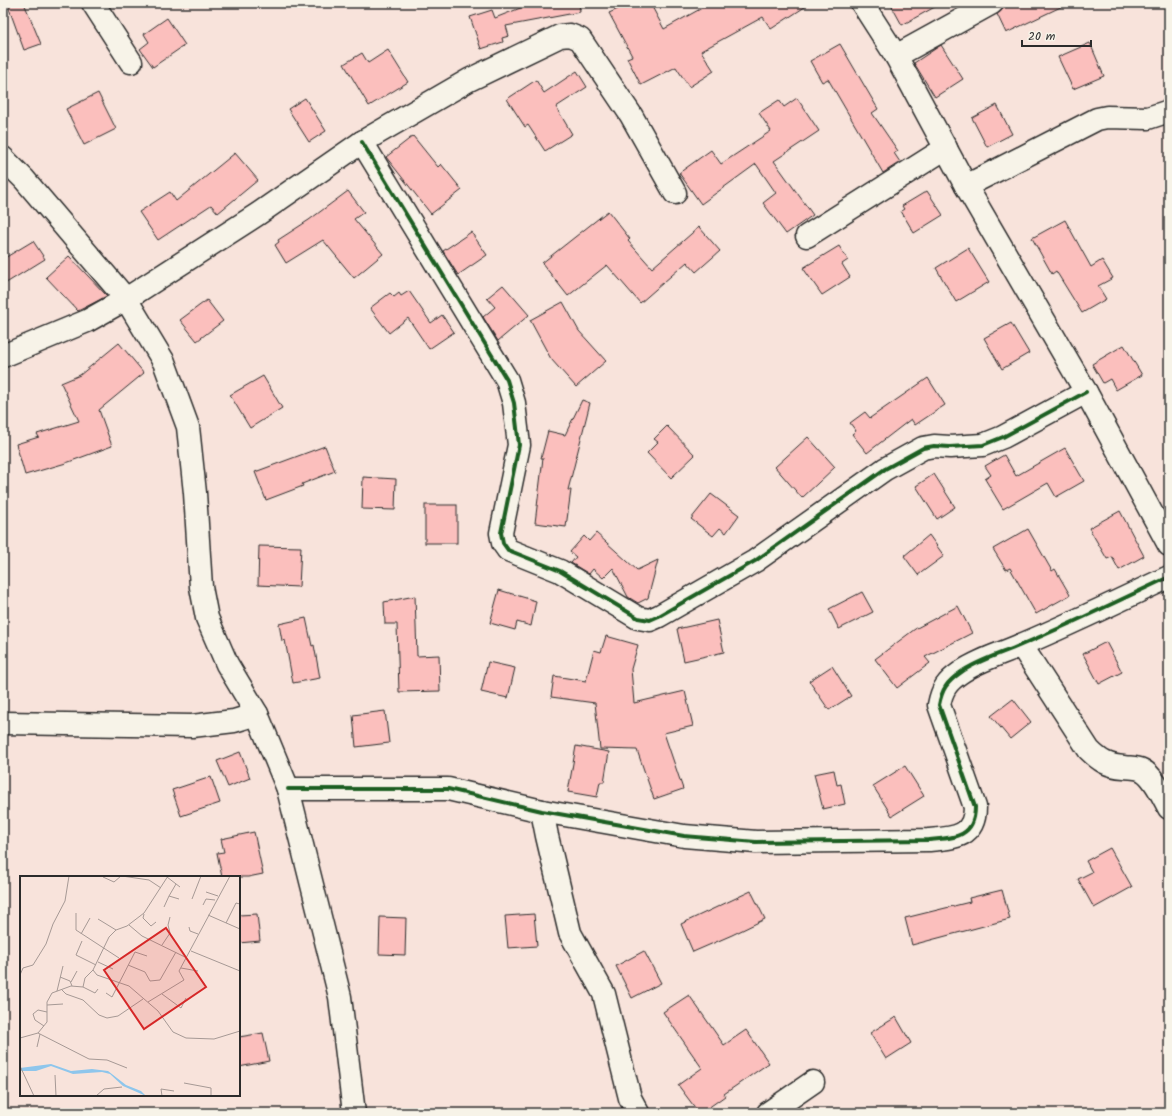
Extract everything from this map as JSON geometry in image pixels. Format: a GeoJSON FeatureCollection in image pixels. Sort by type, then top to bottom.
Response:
{"type":"FeatureCollection","features":[{"type":"Feature","properties":{"kind":"street"},"geometry":{"type":"LineString","coordinates":[[93,3],[131,62]]}},
{"type":"Feature","properties":{"kind":"street"},"geometry":{"type":"LineString","coordinates":[[862,3],[896,56],[966,186],[1086,392],[1169,544]]}},
{"type":"Feature","properties":{"kind":"street"},"geometry":{"type":"LineString","coordinates":[[896,56],[992,3]]}},
{"type":"Feature","properties":{"kind":"street"},"geometry":{"type":"LineString","coordinates":[[3,356],[87,321],[126,299],[258,214],[362,142],[469,80],[560,36],[570,35],[580,39],[632,115],[675,193]]}},
{"type":"Feature","properties":{"kind":"street"},"geometry":{"type":"LineString","coordinates":[[966,186],[1097,119],[1107,117],[1148,118],[1169,112]]}},
{"type":"Feature","properties":{"kind":"street"},"geometry":{"type":"LineString","coordinates":[[362,142],[507,380],[514,403],[519,445],[501,533],[503,543],[508,550],[560,571],[638,618],[650,620],[659,616],[755,561],[885,469],[923,448],[934,446],[950,447],[983,445],[1003,437],[1086,392]]}},
{"type":"Feature","properties":{"kind":"street"},"geometry":{"type":"LineString","coordinates":[[807,236],[946,148]]}},
{"type":"Feature","properties":{"kind":"street"},"geometry":{"type":"LineString","coordinates":[[3,158],[24,179],[126,299],[164,362],[188,427],[195,492],[201,587],[207,618],[227,664],[257,714],[288,789],[340,996],[354,1113]]}},
{"type":"Feature","properties":{"kind":"street"},"geometry":{"type":"LineString","coordinates":[[288,789],[448,789],[542,811],[684,836],[756,842],[928,840],[951,838],[967,831],[975,818],[975,807],[939,705],[942,692],[959,673],[972,665],[1021,645],[1169,577]]}},
{"type":"Feature","properties":{"kind":"street"},"geometry":{"type":"LineString","coordinates":[[1021,645],[1089,750],[1098,760],[1113,766],[1134,768],[1144,771],[1154,782],[1169,808]]}},
{"type":"Feature","properties":{"kind":"street"},"geometry":{"type":"LineString","coordinates":[[3,723],[192,726],[234,721],[257,714]]}},
{"type":"Feature","properties":{"kind":"street"},"geometry":{"type":"LineString","coordinates":[[542,811],[570,933],[604,994],[630,1098],[638,1113]]}},
{"type":"Feature","properties":{"kind":"street"},"geometry":{"type":"LineString","coordinates":[[768,1113],[813,1082]]}},
{"type":"Feature","properties":{"kind":"building"},"geometry":{"type":"Polygon","coordinates":[[[7,3],[24,3],[41,44],[24,50],[7,3]]]}},
{"type":"Feature","properties":{"kind":"building"},"geometry":{"type":"Polygon","coordinates":[[[533,3],[579,3],[580,12],[506,26],[509,36],[502,38],[503,42],[481,49],[470,17],[492,10],[495,18],[533,3]]]}},
{"type":"Feature","properties":{"kind":"building"},"geometry":{"type":"Polygon","coordinates":[[[615,3],[650,3],[664,29],[711,3],[811,3],[771,29],[763,17],[701,51],[714,71],[689,87],[676,67],[641,85],[627,58],[632,56],[609,13],[618,9],[615,3]]]}},
{"type":"Feature","properties":{"kind":"building"},"geometry":{"type":"Polygon","coordinates":[[[890,3],[942,3],[902,25],[890,3]]]}},
{"type":"Feature","properties":{"kind":"building"},"geometry":{"type":"Polygon","coordinates":[[[1006,3],[1069,3],[1006,33],[997,14],[1002,10],[1006,3]]]}},
{"type":"Feature","properties":{"kind":"building"},"geometry":{"type":"Polygon","coordinates":[[[167,18],[185,45],[153,67],[140,49],[149,42],[144,34],[167,18]]]}},
{"type":"Feature","properties":{"kind":"building"},"geometry":{"type":"Polygon","coordinates":[[[1090,43],[1104,76],[1073,89],[1058,57],[1090,43]]]}},
{"type":"Feature","properties":{"kind":"building"},"geometry":{"type":"Polygon","coordinates":[[[840,44],[878,109],[872,113],[898,151],[894,153],[900,162],[883,173],[828,79],[822,82],[810,61],[840,44]]]}},
{"type":"Feature","properties":{"kind":"building"},"geometry":{"type":"Polygon","coordinates":[[[941,45],[963,79],[935,97],[914,63],[941,45]]]}},
{"type":"Feature","properties":{"kind":"building"},"geometry":{"type":"Polygon","coordinates":[[[388,50],[408,82],[369,106],[344,64],[362,53],[368,63],[388,50]]]}},
{"type":"Feature","properties":{"kind":"building"},"geometry":{"type":"Polygon","coordinates":[[[577,71],[587,87],[556,107],[572,134],[545,151],[528,125],[525,127],[507,99],[536,80],[544,93],[577,71]]]}},
{"type":"Feature","properties":{"kind":"building"},"geometry":{"type":"Polygon","coordinates":[[[98,93],[116,129],[84,145],[66,109],[98,93]]]}},
{"type":"Feature","properties":{"kind":"building"},"geometry":{"type":"Polygon","coordinates":[[[305,98],[326,131],[309,142],[288,109],[305,98]]]}},
{"type":"Feature","properties":{"kind":"building"},"geometry":{"type":"Polygon","coordinates":[[[797,98],[819,131],[774,161],[813,215],[786,234],[763,203],[776,193],[756,164],[701,204],[679,173],[711,150],[721,164],[771,131],[759,113],[779,100],[784,107],[797,98]]]}},
{"type":"Feature","properties":{"kind":"building"},"geometry":{"type":"Polygon","coordinates":[[[997,105],[1012,134],[987,147],[972,118],[997,105]]]}},
{"type":"Feature","properties":{"kind":"building"},"geometry":{"type":"Polygon","coordinates":[[[413,136],[438,167],[441,164],[462,190],[431,214],[386,157],[413,136]]]}},
{"type":"Feature","properties":{"kind":"building"},"geometry":{"type":"Polygon","coordinates":[[[235,153],[258,180],[218,213],[211,205],[158,240],[139,212],[170,192],[176,201],[235,153]]]}},
{"type":"Feature","properties":{"kind":"building"},"geometry":{"type":"Polygon","coordinates":[[[348,191],[364,212],[354,219],[383,254],[354,278],[323,240],[286,263],[275,245],[279,242],[278,240],[309,220],[348,191]]]}},
{"type":"Feature","properties":{"kind":"building"},"geometry":{"type":"Polygon","coordinates":[[[927,191],[943,215],[914,233],[901,211],[904,209],[902,206],[927,191]]]}},
{"type":"Feature","properties":{"kind":"building"},"geometry":{"type":"Polygon","coordinates":[[[608,211],[630,239],[628,241],[652,268],[699,227],[720,251],[696,272],[687,262],[640,303],[607,265],[568,296],[542,263],[608,211]]]}},
{"type":"Feature","properties":{"kind":"building"},"geometry":{"type":"Polygon","coordinates":[[[1065,220],[1091,267],[1102,260],[1113,278],[1098,286],[1106,299],[1082,313],[1056,271],[1052,274],[1032,238],[1065,220]]]}},
{"type":"Feature","properties":{"kind":"building"},"geometry":{"type":"Polygon","coordinates":[[[471,232],[487,255],[458,275],[443,251],[471,232]]]}},
{"type":"Feature","properties":{"kind":"building"},"geometry":{"type":"Polygon","coordinates":[[[33,241],[45,259],[3,285],[3,259],[33,241]]]}},
{"type":"Feature","properties":{"kind":"building"},"geometry":{"type":"Polygon","coordinates":[[[839,246],[848,260],[842,264],[850,277],[822,295],[803,268],[839,246]]]}},
{"type":"Feature","properties":{"kind":"building"},"geometry":{"type":"Polygon","coordinates":[[[968,248],[989,282],[956,302],[936,268],[968,248]]]}},
{"type":"Feature","properties":{"kind":"building"},"geometry":{"type":"Polygon","coordinates":[[[69,256],[107,296],[78,311],[46,277],[69,256]]]}},
{"type":"Feature","properties":{"kind":"building"},"geometry":{"type":"Polygon","coordinates":[[[503,285],[529,315],[498,341],[483,317],[495,307],[487,298],[503,285]]]}},
{"type":"Feature","properties":{"kind":"building"},"geometry":{"type":"Polygon","coordinates":[[[409,291],[431,323],[442,315],[454,332],[429,349],[408,318],[389,333],[370,308],[390,293],[394,297],[399,293],[401,296],[409,291]]]}},
{"type":"Feature","properties":{"kind":"building"},"geometry":{"type":"Polygon","coordinates":[[[207,300],[223,321],[197,341],[180,320],[207,300]]]}},
{"type":"Feature","properties":{"kind":"building"},"geometry":{"type":"Polygon","coordinates":[[[563,302],[579,331],[606,361],[576,387],[551,359],[530,320],[563,302]]]}},
{"type":"Feature","properties":{"kind":"building"},"geometry":{"type":"Polygon","coordinates":[[[1011,323],[1029,353],[1002,369],[984,338],[1011,323]]]}},
{"type":"Feature","properties":{"kind":"building"},"geometry":{"type":"Polygon","coordinates":[[[119,343],[144,373],[99,410],[112,446],[66,463],[25,475],[16,444],[39,437],[37,434],[79,421],[61,383],[80,375],[119,343]]]}},
{"type":"Feature","properties":{"kind":"building"},"geometry":{"type":"Polygon","coordinates":[[[1124,345],[1142,375],[1116,390],[1110,379],[1103,383],[1092,364],[1124,345]]]}},
{"type":"Feature","properties":{"kind":"building"},"geometry":{"type":"Polygon","coordinates":[[[263,376],[282,408],[250,428],[230,395],[263,376]]]}},
{"type":"Feature","properties":{"kind":"building"},"geometry":{"type":"Polygon","coordinates":[[[928,378],[945,405],[915,425],[911,419],[867,453],[852,434],[856,431],[850,423],[865,412],[870,418],[928,378]]]}},
{"type":"Feature","properties":{"kind":"building"},"geometry":{"type":"Polygon","coordinates":[[[582,400],[590,403],[568,490],[571,490],[566,527],[535,523],[543,458],[541,458],[548,431],[565,435],[582,400]]]}},
{"type":"Feature","properties":{"kind":"building"},"geometry":{"type":"Polygon","coordinates":[[[667,426],[695,455],[671,478],[647,453],[658,442],[654,439],[667,426]]]}},
{"type":"Feature","properties":{"kind":"building"},"geometry":{"type":"Polygon","coordinates":[[[808,437],[835,467],[802,498],[775,467],[808,437]]]}},
{"type":"Feature","properties":{"kind":"building"},"geometry":{"type":"Polygon","coordinates":[[[325,446],[335,471],[302,484],[303,486],[266,500],[255,472],[325,446]]]}},
{"type":"Feature","properties":{"kind":"building"},"geometry":{"type":"Polygon","coordinates":[[[1065,448],[1084,481],[1056,497],[1048,483],[1003,509],[985,479],[991,475],[985,466],[1004,455],[1016,476],[1065,448]]]}},
{"type":"Feature","properties":{"kind":"building"},"geometry":{"type":"Polygon","coordinates":[[[934,474],[955,507],[937,519],[916,486],[934,474]]]}},
{"type":"Feature","properties":{"kind":"building"},"geometry":{"type":"Polygon","coordinates":[[[363,477],[396,479],[395,510],[362,509],[363,477]]]}},
{"type":"Feature","properties":{"kind":"building"},"geometry":{"type":"Polygon","coordinates":[[[711,494],[739,515],[726,533],[720,528],[713,536],[691,519],[711,494]]]}},
{"type":"Feature","properties":{"kind":"building"},"geometry":{"type":"Polygon","coordinates":[[[425,505],[457,505],[457,543],[425,543],[425,505]]]}},
{"type":"Feature","properties":{"kind":"building"},"geometry":{"type":"Polygon","coordinates":[[[1120,511],[1144,556],[1119,570],[1112,557],[1107,559],[1089,528],[1120,511]]]}},
{"type":"Feature","properties":{"kind":"building"},"geometry":{"type":"Polygon","coordinates":[[[1028,529],[1052,571],[1055,569],[1070,595],[1036,614],[1010,568],[1006,570],[993,549],[1028,529]]]}},
{"type":"Feature","properties":{"kind":"building"},"geometry":{"type":"Polygon","coordinates":[[[596,533],[637,570],[658,560],[648,598],[638,603],[628,597],[613,568],[603,578],[593,569],[589,574],[571,563],[576,557],[570,552],[584,536],[589,541],[596,533]]]}},
{"type":"Feature","properties":{"kind":"building"},"geometry":{"type":"Polygon","coordinates":[[[929,535],[944,556],[918,575],[904,556],[929,535]]]}},
{"type":"Feature","properties":{"kind":"building"},"geometry":{"type":"Polygon","coordinates":[[[259,546],[301,547],[299,587],[258,585],[259,546]]]}},
{"type":"Feature","properties":{"kind":"building"},"geometry":{"type":"Polygon","coordinates":[[[499,590],[536,601],[531,626],[517,622],[515,630],[490,623],[499,590]]]}},
{"type":"Feature","properties":{"kind":"building"},"geometry":{"type":"Polygon","coordinates":[[[862,592],[873,612],[839,629],[829,609],[862,592]]]}},
{"type":"Feature","properties":{"kind":"building"},"geometry":{"type":"Polygon","coordinates":[[[415,596],[417,656],[439,655],[440,691],[399,692],[397,624],[385,624],[384,602],[415,596]]]}},
{"type":"Feature","properties":{"kind":"building"},"geometry":{"type":"Polygon","coordinates":[[[958,606],[972,633],[925,657],[930,663],[897,688],[875,659],[915,629],[958,606]]]}},
{"type":"Feature","properties":{"kind":"building"},"geometry":{"type":"Polygon","coordinates":[[[306,618],[312,646],[314,645],[320,678],[293,683],[285,640],[282,641],[279,624],[306,618]]]}},
{"type":"Feature","properties":{"kind":"building"},"geometry":{"type":"Polygon","coordinates":[[[717,620],[724,652],[684,661],[677,629],[717,620]]]}},
{"type":"Feature","properties":{"kind":"building"},"geometry":{"type":"Polygon","coordinates":[[[606,636],[638,645],[631,669],[634,703],[685,691],[693,726],[664,733],[683,789],[654,799],[637,750],[600,749],[595,703],[551,697],[554,676],[586,681],[594,650],[601,652],[606,636]]]}},
{"type":"Feature","properties":{"kind":"building"},"geometry":{"type":"Polygon","coordinates":[[[1106,642],[1122,672],[1099,684],[1083,654],[1106,642]]]}},
{"type":"Feature","properties":{"kind":"building"},"geometry":{"type":"Polygon","coordinates":[[[488,662],[515,668],[508,698],[481,692],[488,662]]]}},
{"type":"Feature","properties":{"kind":"building"},"geometry":{"type":"Polygon","coordinates":[[[832,666],[851,696],[829,710],[809,681],[832,666]]]}},
{"type":"Feature","properties":{"kind":"building"},"geometry":{"type":"Polygon","coordinates":[[[1013,699],[1031,722],[1010,739],[991,716],[1013,699]]]}},
{"type":"Feature","properties":{"kind":"building"},"geometry":{"type":"Polygon","coordinates":[[[385,711],[389,743],[356,747],[353,715],[385,711]]]}},
{"type":"Feature","properties":{"kind":"building"},"geometry":{"type":"Polygon","coordinates":[[[576,746],[609,752],[604,782],[600,782],[597,797],[568,792],[576,746]]]}},
{"type":"Feature","properties":{"kind":"building"},"geometry":{"type":"Polygon","coordinates":[[[240,752],[250,778],[228,787],[217,761],[240,752]]]}},
{"type":"Feature","properties":{"kind":"building"},"geometry":{"type":"Polygon","coordinates":[[[905,766],[924,796],[892,816],[873,786],[905,766]]]}},
{"type":"Feature","properties":{"kind":"building"},"geometry":{"type":"Polygon","coordinates":[[[834,770],[837,785],[841,784],[845,804],[823,809],[814,774],[834,770]]]}},
{"type":"Feature","properties":{"kind":"building"},"geometry":{"type":"Polygon","coordinates":[[[211,777],[220,803],[181,816],[172,790],[211,777]]]}},
{"type":"Feature","properties":{"kind":"building"},"geometry":{"type":"Polygon","coordinates":[[[254,832],[263,874],[248,877],[222,876],[217,853],[224,852],[221,839],[254,832]]]}},
{"type":"Feature","properties":{"kind":"building"},"geometry":{"type":"Polygon","coordinates":[[[1110,848],[1132,887],[1094,908],[1078,879],[1092,872],[1086,861],[1110,848]]]}},
{"type":"Feature","properties":{"kind":"building"},"geometry":{"type":"Polygon","coordinates":[[[1002,890],[1010,919],[912,945],[905,918],[970,902],[969,898],[1002,890]]]}},
{"type":"Feature","properties":{"kind":"building"},"geometry":{"type":"Polygon","coordinates":[[[751,891],[765,919],[693,952],[681,924],[751,891]]]}},
{"type":"Feature","properties":{"kind":"building"},"geometry":{"type":"Polygon","coordinates":[[[257,914],[260,941],[240,943],[240,915],[257,914]]]}},
{"type":"Feature","properties":{"kind":"building"},"geometry":{"type":"Polygon","coordinates":[[[534,914],[537,946],[508,948],[505,916],[534,914]]]}},
{"type":"Feature","properties":{"kind":"building"},"geometry":{"type":"Polygon","coordinates":[[[380,917],[406,918],[405,955],[379,954],[380,917]]]}},
{"type":"Feature","properties":{"kind":"building"},"geometry":{"type":"Polygon","coordinates":[[[644,951],[661,983],[632,998],[616,966],[644,951]]]}},
{"type":"Feature","properties":{"kind":"building"},"geometry":{"type":"Polygon","coordinates":[[[689,995],[724,1045],[746,1030],[769,1063],[724,1094],[725,1096],[701,1113],[699,1113],[678,1085],[702,1068],[663,1012],[689,995]]]}},
{"type":"Feature","properties":{"kind":"building"},"geometry":{"type":"Polygon","coordinates":[[[896,1017],[911,1043],[886,1059],[870,1033],[896,1017]]]}},
{"type":"Feature","properties":{"kind":"building"},"geometry":{"type":"Polygon","coordinates":[[[263,1033],[269,1061],[240,1067],[240,1037],[263,1033]]]}},
{"type":"Feature","properties":{"kind":"cycle path"},"geometry":{"type":"LineString","coordinates":[[362,142],[507,380],[514,403],[519,445],[501,533],[503,543],[508,550],[560,571],[638,618],[650,620],[659,616],[755,561],[885,469],[923,448],[934,446],[950,447],[983,445],[1003,437],[1086,392]]}},
{"type":"Feature","properties":{"kind":"cycle path"},"geometry":{"type":"LineString","coordinates":[[288,789],[448,789],[542,811],[684,836],[756,842],[928,840],[954,837],[967,831],[974,817],[975,807],[939,705],[948,683],[974,664],[1058,629],[1169,577]]}}]}
